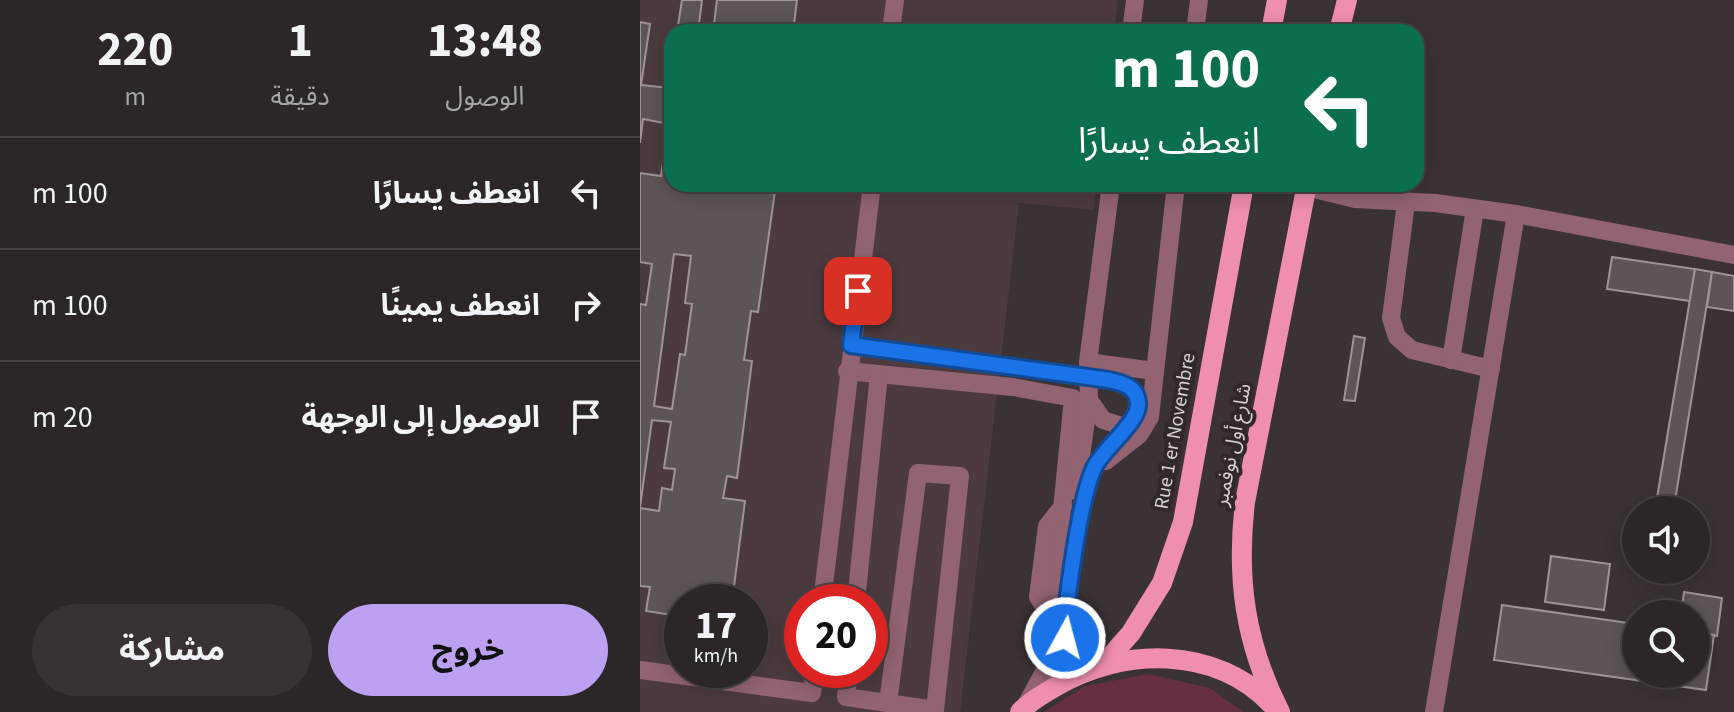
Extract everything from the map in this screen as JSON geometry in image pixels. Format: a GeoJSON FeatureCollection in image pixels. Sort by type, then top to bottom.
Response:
{"type":"FeatureCollection","features":[{"type":"Feature","properties":{"kind":"main road"},"geometry":{"type":"LineString","coordinates":[[1272,24],[1277,0]]}},
{"type":"Feature","properties":{"kind":"main road"},"geometry":{"type":"LineString","coordinates":[[1341,24],[1347,0]]}},
{"type":"Feature","properties":{"kind":"main road","name":"Rue 1 er Novembre"},"geometry":{"type":"LineString","coordinates":[[1098,667],[1131,633],[1162,583],[1183,522],[1243,192]]}},
{"type":"Feature","properties":{"kind":"main road","name":"شارع أول نوفمبر"},"geometry":{"type":"LineString","coordinates":[[1279,712],[1248,635],[1241,591],[1239,546],[1305,192]]}},
{"type":"Feature","properties":{"kind":"main road"},"geometry":{"type":"LineString","coordinates":[[1024,708],[1098,667],[1137,657],[1174,658],[1223,672],[1266,698],[1279,712]]}},
{"type":"Feature","properties":{"kind":"lane"},"geometry":{"type":"LineString","coordinates":[[892,24],[895,0]]}},
{"type":"Feature","properties":{"kind":"lane"},"geometry":{"type":"LineString","coordinates":[[1132,24],[1135,0]]}},
{"type":"Feature","properties":{"kind":"lane"},"geometry":{"type":"LineString","coordinates":[[1196,24],[1199,0]]}},
{"type":"Feature","properties":{"kind":"lane"},"geometry":{"type":"LineString","coordinates":[[824,584],[847,371],[871,192]]}},
{"type":"Feature","properties":{"kind":"lane"},"geometry":{"type":"LineString","coordinates":[[1098,667],[1067,644],[1063,613],[1085,372],[1110,192]]}},
{"type":"Feature","properties":{"kind":"lane"},"geometry":{"type":"LineString","coordinates":[[1091,473],[1147,424],[1175,192]]}},
{"type":"Feature","properties":{"kind":"lane"},"geometry":{"type":"LineString","coordinates":[[1330,192],[1355,199],[1516,214],[1734,255]]}},
{"type":"Feature","properties":{"kind":"lane"},"geometry":{"type":"LineString","coordinates":[[1406,203],[1392,328],[1412,350],[1491,369]]}},
{"type":"Feature","properties":{"kind":"lane"},"geometry":{"type":"LineString","coordinates":[[1451,360],[1475,209]]}},
{"type":"Feature","properties":{"kind":"lane"},"geometry":{"type":"LineString","coordinates":[[1434,712],[1516,214]]}},
{"type":"Feature","properties":{"kind":"lane"},"geometry":{"type":"LineString","coordinates":[[851,345],[1016,367],[1085,372],[1154,371]]}},
{"type":"Feature","properties":{"kind":"lane"},"geometry":{"type":"LineString","coordinates":[[1013,387],[1016,367]]}},
{"type":"Feature","properties":{"kind":"lane"},"geometry":{"type":"LineString","coordinates":[[847,371],[1013,387],[1067,396],[1082,400],[1103,420],[1125,427]]}},
{"type":"Feature","properties":{"kind":"lane"},"geometry":{"type":"LineString","coordinates":[[1024,708],[1050,661],[1063,613],[1091,473],[1102,454],[1138,411],[1135,393],[1126,385],[1085,372]]}},
{"type":"Feature","properties":{"kind":"lane"},"geometry":{"type":"LineString","coordinates":[[858,584],[879,374]]}},
{"type":"Feature","properties":{"kind":"lane"},"geometry":{"type":"LineString","coordinates":[[1063,613],[1054,591],[1063,506],[1082,400]]}},
{"type":"Feature","properties":{"kind":"lane"},"geometry":{"type":"LineString","coordinates":[[640,670],[935,710],[960,476],[918,473],[888,703]]}},
{"type":"Feature","properties":{"kind":"lane"},"geometry":{"type":"LineString","coordinates":[[812,693],[813,688]]}},
{"type":"Feature","properties":{"kind":"lane"},"geometry":{"type":"LineString","coordinates":[[846,697],[847,688]]}},
{"type":"Feature","properties":{"kind":"shaded area"},"geometry":{"type":"Polygon","coordinates":[[[640,0],[1118,0],[1115,24],[664,24],[664,192],[1096,192],[1094,210],[1019,203],[960,712],[640,712],[640,0]]]}},
{"type":"Feature","properties":{"kind":"shaded area"},"geometry":{"type":"Polygon","coordinates":[[[1148,674],[1210,688],[1243,712],[1044,712],[1085,686],[1148,674]]]}},
{"type":"Feature","properties":{"kind":"building"},"geometry":{"type":"Polygon","coordinates":[[[682,0],[702,0],[699,24],[678,24],[682,0]]]}},
{"type":"Feature","properties":{"kind":"building"},"geometry":{"type":"Polygon","coordinates":[[[717,0],[797,0],[794,24],[714,24],[717,0]]]}},
{"type":"Feature","properties":{"kind":"building"},"geometry":{"type":"Polygon","coordinates":[[[640,22],[650,24],[641,85],[664,87],[664,123],[643,119],[640,143],[640,22]]]}},
{"type":"Feature","properties":{"kind":"building"},"geometry":{"type":"Polygon","coordinates":[[[664,156],[664,192],[775,192],[758,312],[751,311],[744,360],[752,361],[737,478],[727,476],[723,498],[745,501],[734,584],[664,584],[664,614],[646,611],[650,587],[640,586],[640,508],[659,511],[662,488],[672,490],[675,469],[664,468],[671,422],[652,420],[640,507],[640,304],[646,305],[652,264],[640,262],[640,173],[661,176],[664,156]],[[674,254],[654,406],[672,409],[680,354],[685,355],[692,304],[685,303],[691,256],[674,254]]]}},
{"type":"Feature","properties":{"kind":"building"},"geometry":{"type":"Polygon","coordinates":[[[1612,257],[1695,269],[1690,301],[1607,289],[1612,257]]]}},
{"type":"Feature","properties":{"kind":"building"},"geometry":{"type":"Polygon","coordinates":[[[1695,269],[1712,272],[1676,496],[1657,496],[1695,269]]]}},
{"type":"Feature","properties":{"kind":"building"},"geometry":{"type":"Polygon","coordinates":[[[1712,272],[1734,276],[1734,311],[1707,307],[1712,272]]]}},
{"type":"Feature","properties":{"kind":"building"},"geometry":{"type":"Polygon","coordinates":[[[1354,336],[1365,338],[1355,401],[1344,400],[1354,336]]]}},
{"type":"Feature","properties":{"kind":"building"},"geometry":{"type":"Polygon","coordinates":[[[1551,556],[1610,564],[1604,610],[1545,602],[1551,556]]]}},
{"type":"Feature","properties":{"kind":"building"},"geometry":{"type":"Polygon","coordinates":[[[1684,592],[1722,598],[1717,636],[1710,635],[1710,600],[1683,600],[1684,592]]]}},
{"type":"Feature","properties":{"kind":"building"},"geometry":{"type":"Polygon","coordinates":[[[1502,605],[1622,622],[1622,678],[1494,660],[1502,605]]]}},
{"type":"Feature","properties":{"kind":"building"},"geometry":{"type":"Polygon","coordinates":[[[1710,635],[1714,635],[1710,662],[1710,635]]]}},
{"type":"Feature","properties":{"kind":"route"},"geometry":{"type":"LineString","coordinates":[[858,291],[851,345],[1088,377],[1126,385],[1135,393],[1139,405],[1135,417],[1096,462],[1088,481],[1065,638]]}}]}
